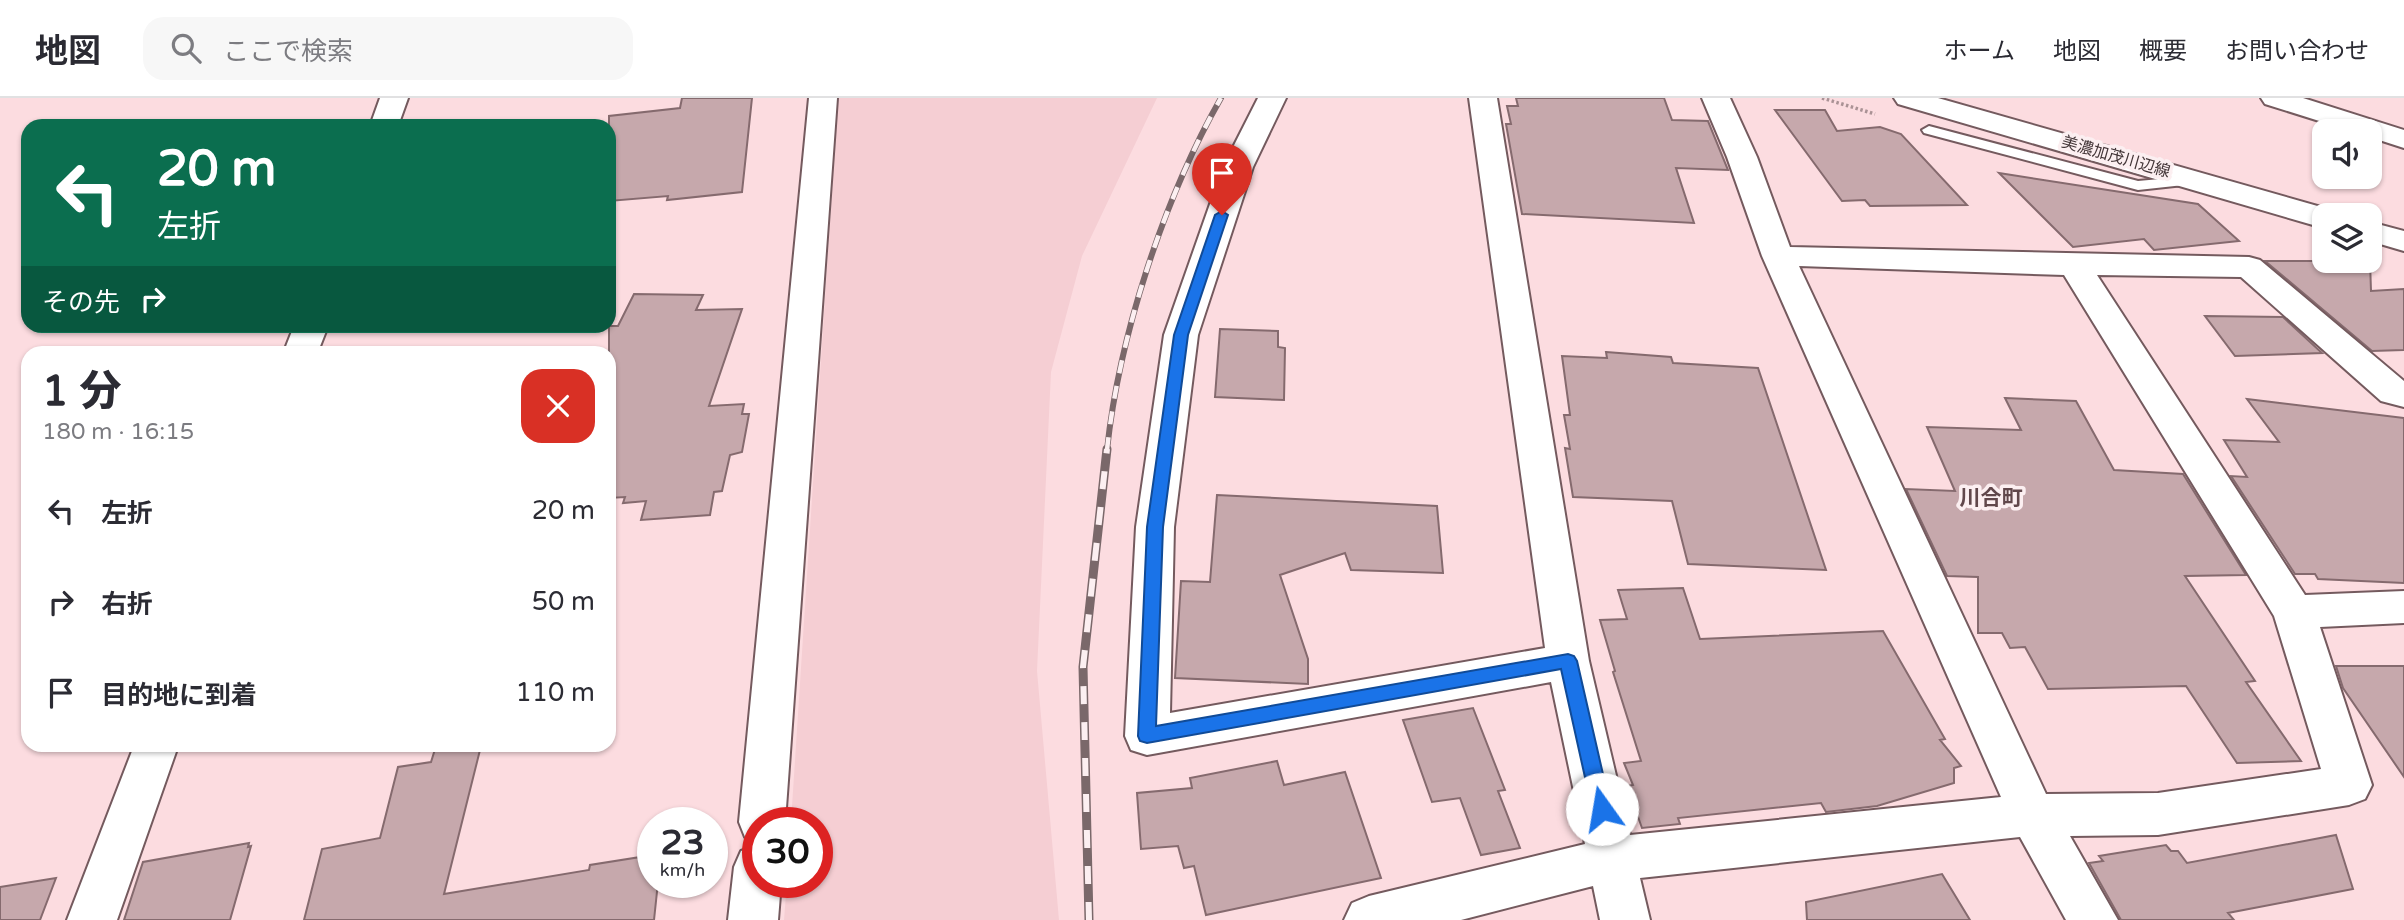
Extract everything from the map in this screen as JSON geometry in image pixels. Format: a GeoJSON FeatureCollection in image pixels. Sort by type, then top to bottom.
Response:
{"type":"FeatureCollection","features":[{"type":"Feature","properties":{"kind":"street"},"geometry":{"type":"LineString","coordinates":[[386,119],[394,98]]}},
{"type":"Feature","properties":{"kind":"street"},"geometry":{"type":"LineString","coordinates":[[763,807],[823,98]]}},
{"type":"Feature","properties":{"kind":"street"},"geometry":{"type":"LineString","coordinates":[[1272,98],[1238,167],[1181,335],[1155,527],[1147,736],[1568,661]]}},
{"type":"Feature","properties":{"kind":"street"},"geometry":{"type":"LineString","coordinates":[[1483,98],[1568,661],[1625,920]]}},
{"type":"Feature","properties":{"kind":"street"},"geometry":{"type":"LineString","coordinates":[[1716,98],[1742,157],[1778,256],[2032,816],[2092,920]]}},
{"type":"Feature","properties":{"kind":"street","name":"美濃加茂川辺線"},"geometry":{"type":"LineString","coordinates":[[1908,98],[2312,214]]}},
{"type":"Feature","properties":{"kind":"street"},"geometry":{"type":"LineString","coordinates":[[2275,98],[2404,139]]}},
{"type":"Feature","properties":{"kind":"street"},"geometry":{"type":"LineString","coordinates":[[2382,235],[2404,241]]}},
{"type":"Feature","properties":{"kind":"street"},"geometry":{"type":"LineString","coordinates":[[1778,256],[2249,267],[2394,392],[2404,395]]}},
{"type":"Feature","properties":{"kind":"street"},"geometry":{"type":"LineString","coordinates":[[1368,920],[1613,859],[2032,816],[2158,814],[2349,785],[2294,612],[2074,265]]}},
{"type":"Feature","properties":{"kind":"street"},"geometry":{"type":"LineString","coordinates":[[2294,612],[2404,607]]}},
{"type":"Feature","properties":{"kind":"street"},"geometry":{"type":"LineString","coordinates":[[92,920],[154,752]]}},
{"type":"Feature","properties":{"kind":"street"},"geometry":{"type":"LineString","coordinates":[[753,920],[755,898]]}},
{"type":"Feature","properties":{"kind":"lane"},"geometry":{"type":"LineString","coordinates":[[1928,130],[2138,186],[2196,180]]}},
{"type":"Feature","properties":{"kind":"shaded area"},"geometry":{"type":"Polygon","coordinates":[[[838,98],[1157,98],[1082,256],[1051,372],[1037,671],[1059,920],[784,920],[786,898],[833,898],[833,807],[792,807],[838,98]]]}},
{"type":"Feature","properties":{"kind":"building"},"geometry":{"type":"Polygon","coordinates":[[[682,98],[752,98],[742,192],[667,200],[668,196],[616,200],[616,119],[609,119],[609,116],[680,108],[682,98]]]}},
{"type":"Feature","properties":{"kind":"building"},"geometry":{"type":"Polygon","coordinates":[[[1516,98],[1664,98],[1672,120],[1708,121],[1728,170],[1676,168],[1694,223],[1522,214],[1506,124],[1511,124],[1507,106],[1518,106],[1516,98]]]}},
{"type":"Feature","properties":{"kind":"building"},"geometry":{"type":"Polygon","coordinates":[[[1775,110],[1825,110],[1837,131],[1880,127],[1901,134],[1967,205],[1870,206],[1865,200],[1842,201],[1775,110]]]}},
{"type":"Feature","properties":{"kind":"building"},"geometry":{"type":"Polygon","coordinates":[[[1999,173],[2198,204],[2239,241],[2154,250],[2144,239],[2073,247],[1999,173]]]}},
{"type":"Feature","properties":{"kind":"building"},"geometry":{"type":"Polygon","coordinates":[[[2265,261],[2312,261],[2312,273],[2370,273],[2371,291],[2404,289],[2404,350],[2372,351],[2265,261]]]}},
{"type":"Feature","properties":{"kind":"building"},"geometry":{"type":"Polygon","coordinates":[[[634,294],[703,295],[696,310],[742,309],[709,406],[744,404],[742,414],[749,414],[742,452],[730,455],[722,491],[714,492],[710,515],[641,520],[646,501],[623,503],[625,497],[616,498],[616,346],[609,346],[609,333],[616,333],[634,294]]]}},
{"type":"Feature","properties":{"kind":"building"},"geometry":{"type":"Polygon","coordinates":[[[2205,316],[2283,317],[2322,353],[2235,356],[2205,316]]]}},
{"type":"Feature","properties":{"kind":"building"},"geometry":{"type":"Polygon","coordinates":[[[1220,329],[1278,331],[1278,347],[1285,348],[1284,400],[1215,397],[1220,329]]]}},
{"type":"Feature","properties":{"kind":"building"},"geometry":{"type":"Polygon","coordinates":[[[1606,352],[1671,357],[1673,363],[1758,368],[1826,570],[1688,564],[1672,501],[1573,497],[1565,448],[1570,449],[1564,415],[1570,415],[1562,356],[1607,358],[1606,352]]]}},
{"type":"Feature","properties":{"kind":"building"},"geometry":{"type":"Polygon","coordinates":[[[2005,398],[2076,401],[2114,470],[2183,474],[2246,575],[2185,576],[2255,681],[2246,682],[2301,761],[2237,763],[2186,686],[2048,689],[2025,647],[2010,648],[2002,633],[1978,633],[1978,577],[1947,576],[1906,489],[1955,491],[1927,427],[2021,430],[2005,398]]]}},
{"type":"Feature","properties":{"kind":"building"},"geometry":{"type":"Polygon","coordinates":[[[2247,399],[2404,418],[2404,583],[2318,579],[2315,574],[2295,574],[2231,476],[2247,477],[2224,440],[2279,442],[2247,399]]]}},
{"type":"Feature","properties":{"kind":"building"},"geometry":{"type":"Polygon","coordinates":[[[1217,495],[1437,506],[1443,573],[1351,570],[1345,553],[1280,575],[1308,659],[1308,684],[1175,678],[1181,581],[1210,582],[1217,495]]]}},
{"type":"Feature","properties":{"kind":"building"},"geometry":{"type":"Polygon","coordinates":[[[1683,588],[1700,639],[1883,631],[1945,739],[1940,740],[1961,766],[1954,768],[1954,783],[1877,806],[1826,812],[1821,803],[1678,818],[1680,824],[1642,828],[1627,786],[1633,785],[1624,763],[1641,761],[1600,620],[1627,619],[1618,590],[1683,588]]]}},
{"type":"Feature","properties":{"kind":"building"},"geometry":{"type":"Polygon","coordinates":[[[2336,666],[2404,666],[2404,777],[2343,688],[2336,666]]]}},
{"type":"Feature","properties":{"kind":"building"},"geometry":{"type":"Polygon","coordinates":[[[1473,708],[1505,790],[1498,791],[1520,848],[1481,855],[1460,798],[1432,802],[1403,720],[1473,708]]]}},
{"type":"Feature","properties":{"kind":"building"},"geometry":{"type":"Polygon","coordinates":[[[434,752],[480,752],[444,894],[589,870],[590,865],[637,858],[637,898],[656,898],[654,920],[304,920],[322,849],[380,838],[398,767],[431,762],[434,752]]]}},
{"type":"Feature","properties":{"kind":"building"},"geometry":{"type":"Polygon","coordinates":[[[1277,761],[1284,785],[1345,772],[1381,878],[1206,915],[1194,866],[1184,868],[1178,846],[1141,849],[1137,793],[1192,788],[1190,778],[1277,761]]]}},
{"type":"Feature","properties":{"kind":"building"},"geometry":{"type":"Polygon","coordinates":[[[2336,835],[2353,889],[2228,913],[2234,920],[2121,920],[2089,863],[2103,861],[2099,856],[2166,845],[2171,851],[2178,851],[2187,863],[2336,835]]]}},
{"type":"Feature","properties":{"kind":"building"},"geometry":{"type":"Polygon","coordinates":[[[249,843],[248,847],[251,846],[230,920],[124,920],[143,862],[249,843]]]}},
{"type":"Feature","properties":{"kind":"building"},"geometry":{"type":"Polygon","coordinates":[[[1942,874],[1970,920],[1807,920],[1806,902],[1942,874]]]}},
{"type":"Feature","properties":{"kind":"building"},"geometry":{"type":"Polygon","coordinates":[[[56,878],[40,920],[0,920],[0,887],[56,878]]]}},
{"type":"Feature","properties":{"kind":"railway"},"geometry":{"type":"LineString","coordinates":[[1107,450],[1122,361],[1147,269],[1181,179],[1221,98]]}},
{"type":"Feature","properties":{"kind":"railway"},"geometry":{"type":"LineString","coordinates":[[1089,920],[1083,667],[1107,449]]}},
{"type":"Feature","properties":{"kind":"district","name":"川合町"},"geometry":{"type":"Point","coordinates":[1991,498]}},
{"type":"Feature","properties":{"kind":"route"},"geometry":{"type":"LineString","coordinates":[[1222,215],[1181,335],[1155,527],[1147,736],[1568,661],[1602,809]]}}]}
